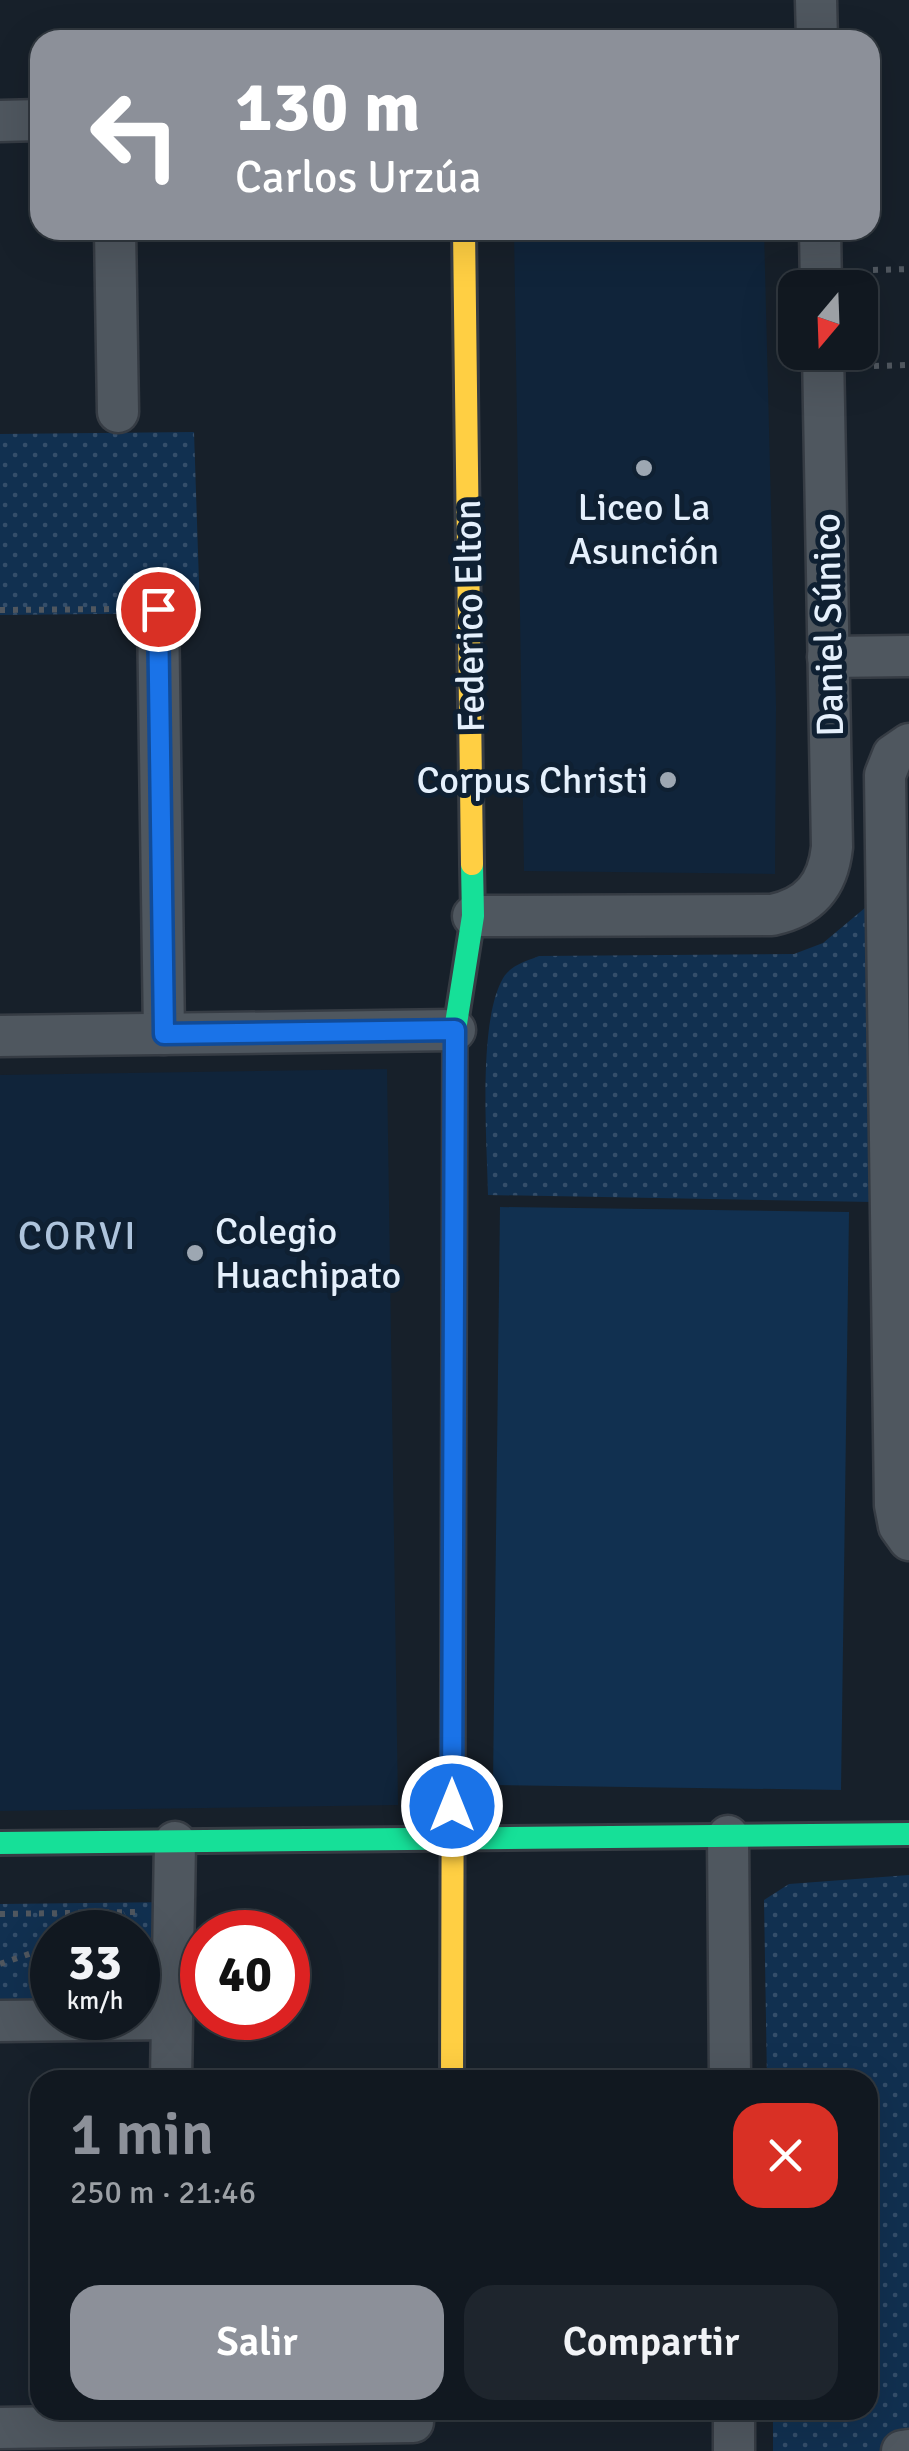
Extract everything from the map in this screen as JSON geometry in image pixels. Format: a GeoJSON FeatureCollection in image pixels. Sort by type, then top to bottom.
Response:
{"type":"FeatureCollection","features":[{"type":"Feature","properties":{"kind":"street"},"geometry":{"type":"LineString","coordinates":[[816,0],[817,30]]}},
{"type":"Feature","properties":{"kind":"street"},"geometry":{"type":"LineString","coordinates":[[0,121],[30,120]]}},
{"type":"Feature","properties":{"kind":"street"},"geometry":{"type":"LineString","coordinates":[[115,240],[118,412]]}},
{"type":"Feature","properties":{"kind":"street","name":"Federico Elton"},"geometry":{"type":"LineString","coordinates":[[452,2070],[455,1030],[474,916],[464,240]]}},
{"type":"Feature","properties":{"kind":"street"},"geometry":{"type":"LineString","coordinates":[[820,240],[821,270]]}},
{"type":"Feature","properties":{"kind":"street","name":"Daniel Súnico"},"geometry":{"type":"LineString","coordinates":[[474,916],[772,914],[788,912],[815,894],[824,880],[832,848],[822,370]]}},
{"type":"Feature","properties":{"kind":"street"},"geometry":{"type":"LineString","coordinates":[[158,609],[164,1034]]}},
{"type":"Feature","properties":{"kind":"street"},"geometry":{"type":"LineString","coordinates":[[828,657],[909,656]]}},
{"type":"Feature","properties":{"kind":"street"},"geometry":{"type":"LineString","coordinates":[[904,1533],[894,1504],[885,775],[894,756],[909,744]]}},
{"type":"Feature","properties":{"kind":"street"},"geometry":{"type":"LineString","coordinates":[[0,1036],[455,1030]]}},
{"type":"Feature","properties":{"kind":"street"},"geometry":{"type":"LineString","coordinates":[[0,1844],[909,1834]]}},
{"type":"Feature","properties":{"kind":"street"},"geometry":{"type":"LineString","coordinates":[[728,1836],[730,2070]]}},
{"type":"Feature","properties":{"kind":"street"},"geometry":{"type":"LineString","coordinates":[[171,2070],[174,1842]]}},
{"type":"Feature","properties":{"kind":"street"},"geometry":{"type":"LineString","coordinates":[[0,2021],[171,2019]]}},
{"type":"Feature","properties":{"kind":"street"},"geometry":{"type":"LineString","coordinates":[[734,2420],[734,2451]]}},
{"type":"Feature","properties":{"kind":"street"},"geometry":{"type":"LineString","coordinates":[[0,2428],[418,2428]]}},
{"type":"Feature","properties":{"kind":"path"},"geometry":{"type":"LineString","coordinates":[[873,270],[909,269]]}},
{"type":"Feature","properties":{"kind":"path"},"geometry":{"type":"LineString","coordinates":[[878,366],[909,365]]}},
{"type":"Feature","properties":{"kind":"path"},"geometry":{"type":"LineString","coordinates":[[0,610],[158,609]]}},
{"type":"Feature","properties":{"kind":"path"},"geometry":{"type":"LineString","coordinates":[[160,1912],[173,1912]]}},
{"type":"Feature","properties":{"kind":"path"},"geometry":{"type":"LineString","coordinates":[[0,1914],[30,1914]]}},
{"type":"Feature","properties":{"kind":"path"},"geometry":{"type":"LineString","coordinates":[[0,1964],[30,1954]]}},
{"type":"Feature","properties":{"kind":"shaded area","name":"Liceo La Asunción"},"geometry":{"type":"Polygon","coordinates":[[[514,240],[764,240],[776,706],[775,874],[524,871],[514,240]]]}},
{"type":"Feature","properties":{"kind":"shaded area"},"geometry":{"type":"Polygon","coordinates":[[[194,432],[200,613],[0,615],[0,434],[194,432]]]}},
{"type":"Feature","properties":{"kind":"shaded area"},"geometry":{"type":"Polygon","coordinates":[[[872,902],[873,1202],[488,1195],[489,1028],[501,982],[512,968],[539,956],[794,954],[823,943],[872,902]]]}},
{"type":"Feature","properties":{"kind":"shaded area"},"geometry":{"type":"Polygon","coordinates":[[[387,1069],[398,1805],[0,1811],[0,1075],[387,1069]]]}},
{"type":"Feature","properties":{"kind":"shaded area"},"geometry":{"type":"Polygon","coordinates":[[[500,1207],[849,1212],[841,1790],[493,1785],[500,1207]]]}},
{"type":"Feature","properties":{"kind":"shaded area"},"geometry":{"type":"Polygon","coordinates":[[[909,1875],[909,2451],[773,2451],[773,2420],[878,2420],[878,2070],[767,2070],[764,1900],[789,1884],[909,1875]]]}},
{"type":"Feature","properties":{"kind":"shaded area"},"geometry":{"type":"Polygon","coordinates":[[[174,1902],[180,2019],[160,2019],[160,1910],[30,1910],[30,2021],[0,2021],[0,1904],[174,1902]]]}},
{"type":"Feature","properties":{"kind":"traffic: fast"},"geometry":{"type":"LineString","coordinates":[[453,1676],[455,1030],[473,916],[472,864]]}},
{"type":"Feature","properties":{"kind":"traffic: fast"},"geometry":{"type":"LineString","coordinates":[[0,1843],[909,1834]]}},
{"type":"Feature","properties":{"kind":"traffic: slow"},"geometry":{"type":"LineString","coordinates":[[464,240],[472,864]]}},
{"type":"Feature","properties":{"kind":"traffic: slow"},"geometry":{"type":"LineString","coordinates":[[452,2070],[453,1676]]}},
{"type":"Feature","properties":{"kind":"place","name":"Liceo La Asunción"},"geometry":{"type":"Point","coordinates":[644,468]}},
{"type":"Feature","properties":{"kind":"place","name":"Corpus Christi"},"geometry":{"type":"Point","coordinates":[668,780]}},
{"type":"Feature","properties":{"kind":"place","name":"Colegio Huachipato"},"geometry":{"type":"Point","coordinates":[195,1253]}},
{"type":"Feature","properties":{"kind":"district","name":"CORVI"},"geometry":{"type":"Point","coordinates":[78,1235]}},
{"type":"Feature","properties":{"kind":"route"},"geometry":{"type":"LineString","coordinates":[[158,609],[164,1034],[455,1030],[452,1806]]}}]}
